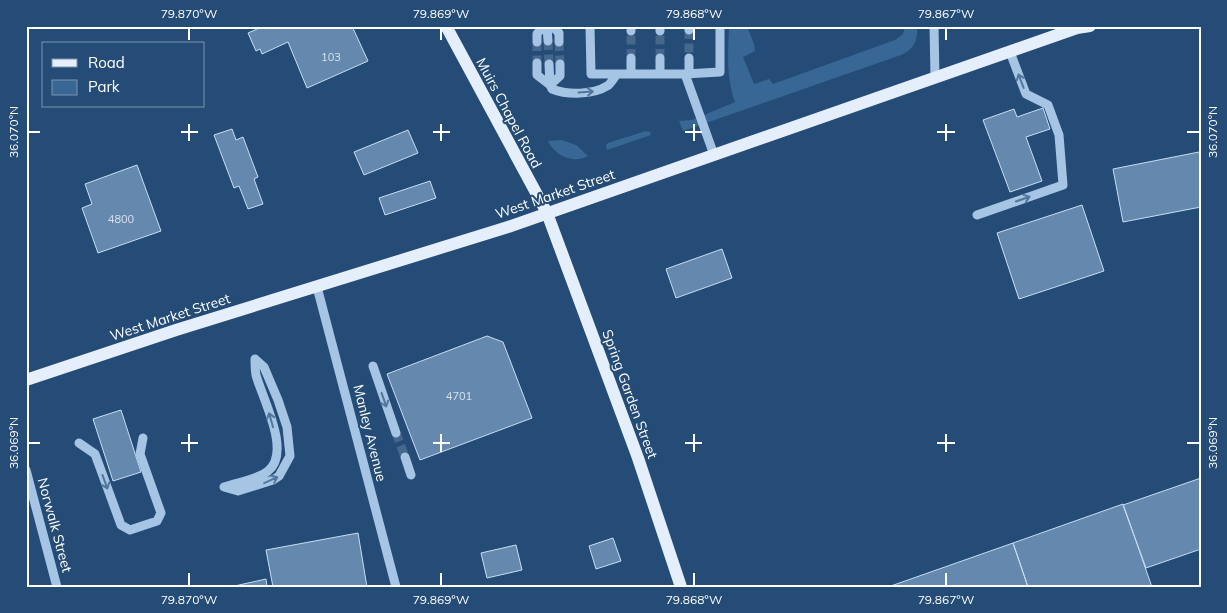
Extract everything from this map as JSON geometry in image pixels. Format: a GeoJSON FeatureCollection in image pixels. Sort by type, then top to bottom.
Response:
{"type":"FeatureCollection","features":[{"type":"Feature","properties":{"kind":"main road","name":"Muirs Chapel Road"},"geometry":{"type":"LineString","coordinates":[[446,26],[547,214]]}},
{"type":"Feature","properties":{"kind":"main road","name":"West Market Street"},"geometry":{"type":"LineString","coordinates":[[26,380],[176,330],[547,214],[1077,28],[1090,26]]}},
{"type":"Feature","properties":{"kind":"main road","name":"Spring Garden Street"},"geometry":{"type":"LineString","coordinates":[[547,214],[638,458],[681,587]]}},
{"type":"Feature","properties":{"kind":"street"},"geometry":{"type":"LineString","coordinates":[[536,42],[537,34],[542,26]]}},
{"type":"Feature","properties":{"kind":"street"},"geometry":{"type":"LineString","coordinates":[[547,26],[548,41]]}},
{"type":"Feature","properties":{"kind":"street"},"geometry":{"type":"LineString","coordinates":[[552,26],[559,33],[559,42]]}},
{"type":"Feature","properties":{"kind":"street"},"geometry":{"type":"LineString","coordinates":[[590,26],[591,74],[720,72],[720,26]]}},
{"type":"Feature","properties":{"kind":"street"},"geometry":{"type":"LineString","coordinates":[[934,26],[936,78]]}},
{"type":"Feature","properties":{"kind":"street"},"geometry":{"type":"LineString","coordinates":[[977,215],[1063,185],[1059,135],[1048,105],[1026,94],[1010,52]]}},
{"type":"Feature","properties":{"kind":"street"},"geometry":{"type":"LineString","coordinates":[[631,58],[631,74]]}},
{"type":"Feature","properties":{"kind":"street"},"geometry":{"type":"LineString","coordinates":[[660,58],[660,74]]}},
{"type":"Feature","properties":{"kind":"street"},"geometry":{"type":"LineString","coordinates":[[689,58],[687,74],[714,155]]}},
{"type":"Feature","properties":{"kind":"street"},"geometry":{"type":"LineString","coordinates":[[537,63],[537,75],[550,85],[552,89],[558,91],[589,93],[608,86],[617,74]]}},
{"type":"Feature","properties":{"kind":"street"},"geometry":{"type":"LineString","coordinates":[[549,64],[550,85]]}},
{"type":"Feature","properties":{"kind":"street"},"geometry":{"type":"LineString","coordinates":[[550,85],[560,76],[560,64]]}},
{"type":"Feature","properties":{"kind":"street","name":"Manley Avenue"},"geometry":{"type":"LineString","coordinates":[[317,287],[396,587]]}},
{"type":"Feature","properties":{"kind":"street"},"geometry":{"type":"LineString","coordinates":[[255,360],[264,367],[278,400],[287,427],[290,456],[279,476],[273,480],[238,490],[224,487],[270,470],[274,464],[278,444],[256,373],[255,360]]}},
{"type":"Feature","properties":{"kind":"street"},"geometry":{"type":"LineString","coordinates":[[373,366],[396,433]]}},
{"type":"Feature","properties":{"kind":"street"},"geometry":{"type":"LineString","coordinates":[[79,443],[95,454],[121,525],[130,530],[157,521],[160,513],[140,454],[143,438]]}},
{"type":"Feature","properties":{"kind":"street"},"geometry":{"type":"LineString","coordinates":[[405,457],[411,475]]}},
{"type":"Feature","properties":{"kind":"street","name":"Norwalk Street"},"geometry":{"type":"LineString","coordinates":[[26,470],[57,587]]}},
{"type":"Feature","properties":{"kind":"green space"},"geometry":{"type":"Polygon","coordinates":[[[729,26],[747,26],[755,51],[743,57],[754,84],[769,79],[773,84],[895,40],[903,34],[905,26],[917,26],[917,31],[916,40],[912,47],[901,55],[683,131],[679,121],[692,120],[735,102],[729,74],[729,26]]]}},
{"type":"Feature","properties":{"kind":"green space"},"geometry":{"type":"Polygon","coordinates":[[[646,131],[650,132],[651,135],[607,150],[606,145],[608,143],[646,131]]]}},
{"type":"Feature","properties":{"kind":"green space"},"geometry":{"type":"Polygon","coordinates":[[[562,140],[576,145],[588,156],[576,159],[565,157],[555,151],[548,141],[562,140]]]}},
{"type":"Feature","properties":{"kind":"building"},"geometry":{"type":"Polygon","coordinates":[[[264,26],[352,26],[368,61],[307,88],[288,42],[262,54],[260,49],[256,51],[248,33],[264,26]]]}},
{"type":"Feature","properties":{"kind":"building"},"geometry":{"type":"Polygon","coordinates":[[[1043,108],[1050,129],[1026,137],[1042,181],[1010,192],[983,120],[1014,109],[1017,117],[1043,108]]]}},
{"type":"Feature","properties":{"kind":"building"},"geometry":{"type":"Polygon","coordinates":[[[232,129],[236,140],[243,137],[258,177],[254,179],[263,204],[248,209],[239,186],[234,188],[214,135],[232,129]]]}},
{"type":"Feature","properties":{"kind":"building"},"geometry":{"type":"Polygon","coordinates":[[[408,130],[418,153],[364,175],[354,152],[408,130]]]}},
{"type":"Feature","properties":{"kind":"building"},"geometry":{"type":"Polygon","coordinates":[[[1199,152],[1201,161],[1201,207],[1123,222],[1113,169],[1199,152]]]}},
{"type":"Feature","properties":{"kind":"building"},"geometry":{"type":"Polygon","coordinates":[[[137,165],[161,231],[98,253],[82,208],[92,204],[85,184],[137,165]]]}},
{"type":"Feature","properties":{"kind":"building"},"geometry":{"type":"Polygon","coordinates":[[[430,181],[436,198],[385,215],[379,198],[430,181]]]}},
{"type":"Feature","properties":{"kind":"building"},"geometry":{"type":"Polygon","coordinates":[[[1082,205],[1104,271],[1019,299],[997,233],[1082,205]]]}},
{"type":"Feature","properties":{"kind":"building"},"geometry":{"type":"Polygon","coordinates":[[[722,249],[732,278],[676,298],[666,269],[722,249]]]}},
{"type":"Feature","properties":{"kind":"building"},"geometry":{"type":"Polygon","coordinates":[[[487,336],[503,342],[532,418],[420,460],[387,374],[487,336]]]}},
{"type":"Feature","properties":{"kind":"building"},"geometry":{"type":"Polygon","coordinates":[[[121,410],[141,472],[113,481],[93,419],[121,410]]]}},
{"type":"Feature","properties":{"kind":"building"},"geometry":{"type":"Polygon","coordinates":[[[1201,478],[1201,549],[1146,568],[1123,505],[1201,478]]]}},
{"type":"Feature","properties":{"kind":"building"},"geometry":{"type":"Polygon","coordinates":[[[1123,504],[1152,587],[1028,587],[1013,543],[1123,504]]]}},
{"type":"Feature","properties":{"kind":"building"},"geometry":{"type":"Polygon","coordinates":[[[358,533],[367,587],[273,587],[266,550],[358,533]]]}},
{"type":"Feature","properties":{"kind":"building"},"geometry":{"type":"Polygon","coordinates":[[[613,538],[621,561],[596,569],[589,546],[613,538]]]}},
{"type":"Feature","properties":{"kind":"building"},"geometry":{"type":"Polygon","coordinates":[[[1013,543],[1028,587],[888,587],[1013,543]]]}},
{"type":"Feature","properties":{"kind":"building"},"geometry":{"type":"Polygon","coordinates":[[[516,545],[522,570],[487,578],[481,553],[516,545]]]}},
{"type":"Feature","properties":{"kind":"building"},"geometry":{"type":"Polygon","coordinates":[[[266,579],[267,587],[230,587],[266,579]]]}},
{"type":"Feature","properties":{"kind":"tunnel"},"geometry":{"type":"LineString","coordinates":[[689,30],[689,58]]}},
{"type":"Feature","properties":{"kind":"tunnel"},"geometry":{"type":"LineString","coordinates":[[631,31],[631,58]]}},
{"type":"Feature","properties":{"kind":"tunnel"},"geometry":{"type":"LineString","coordinates":[[660,31],[660,58]]}},
{"type":"Feature","properties":{"kind":"tunnel"},"geometry":{"type":"LineString","coordinates":[[548,41],[549,64]]}},
{"type":"Feature","properties":{"kind":"tunnel"},"geometry":{"type":"LineString","coordinates":[[537,42],[537,63]]}},
{"type":"Feature","properties":{"kind":"tunnel"},"geometry":{"type":"LineString","coordinates":[[559,42],[560,64]]}},
{"type":"Feature","properties":{"kind":"tunnel"},"geometry":{"type":"LineString","coordinates":[[396,433],[405,457]]}}]}
